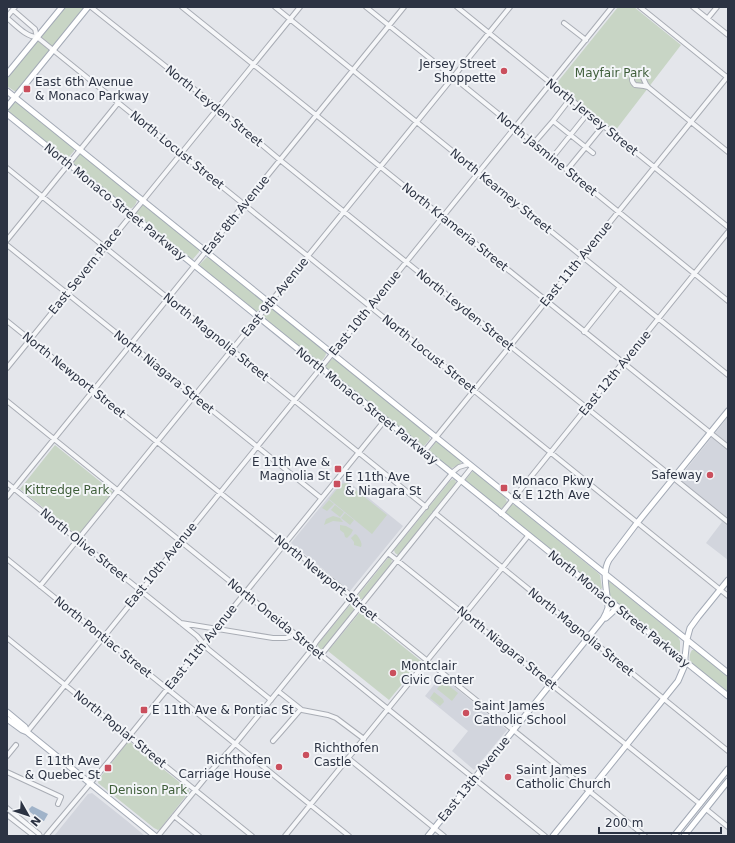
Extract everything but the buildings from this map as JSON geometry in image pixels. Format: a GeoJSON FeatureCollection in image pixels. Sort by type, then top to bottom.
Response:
{"type":"FeatureCollection","features":[{"type":"Feature","properties":{"kind":"main road"},"geometry":{"type":"LineString","coordinates":[[7,74],[62,7]]}},
{"type":"Feature","properties":{"kind":"main road"},"geometry":{"type":"LineString","coordinates":[[7,107],[88,7]]}},
{"type":"Feature","properties":{"kind":"main road","name":"North Monaco Street Parkway"},"geometry":{"type":"LineString","coordinates":[[7,91],[728,673]]}},
{"type":"Feature","properties":{"kind":"main road","name":"North Monaco Street Parkway"},"geometry":{"type":"LineString","coordinates":[[7,114],[728,696]]}},
{"type":"Feature","properties":{"kind":"main road","name":"East 13th Avenue"},"geometry":{"type":"LineString","coordinates":[[428,836],[599,624],[606,613],[608,599],[605,568],[609,560],[728,410]]}},
{"type":"Feature","properties":{"kind":"main road"},"geometry":{"type":"LineString","coordinates":[[553,836],[681,677],[685,662],[689,631],[694,622],[728,580]]}},
{"type":"Feature","properties":{"kind":"main road"},"geometry":{"type":"LineString","coordinates":[[599,624],[618,607]]}},
{"type":"Feature","properties":{"kind":"main road"},"geometry":{"type":"LineString","coordinates":[[7,712],[25,727],[28,732],[155,836]]}},
{"type":"Feature","properties":{"kind":"main road"},"geometry":{"type":"LineString","coordinates":[[7,719],[22,730],[28,732]]}},
{"type":"Feature","properties":{"kind":"main road"},"geometry":{"type":"LineString","coordinates":[[674,836],[728,769]]}},
{"type":"Feature","properties":{"kind":"main road"},"geometry":{"type":"LineString","coordinates":[[684,836],[728,781]]}},
{"type":"Feature","properties":{"kind":"street","name":"North Leyden Street"},"geometry":{"type":"LineString","coordinates":[[91,7],[218,108],[280,160],[728,522]]}},
{"type":"Feature","properties":{"kind":"street","name":"North Krameria Street"},"geometry":{"type":"LineString","coordinates":[[182,7],[728,447]]}},
{"type":"Feature","properties":{"kind":"street","name":"North Kearney Street"},"geometry":{"type":"LineString","coordinates":[[275,7],[728,375]]}},
{"type":"Feature","properties":{"kind":"street","name":"East Severn Place"},"geometry":{"type":"LineString","coordinates":[[7,368],[300,7]]}},
{"type":"Feature","properties":{"kind":"street","name":"North Jasmine Street"},"geometry":{"type":"LineString","coordinates":[[366,7],[728,301]]}},
{"type":"Feature","properties":{"kind":"street","name":"East 8th Avenue"},"geometry":{"type":"LineString","coordinates":[[7,497],[404,7]]}},
{"type":"Feature","properties":{"kind":"street","name":"North Jersey Street"},"geometry":{"type":"LineString","coordinates":[[457,7],[728,227]]}},
{"type":"Feature","properties":{"kind":"street","name":"East 9th Avenue"},"geometry":{"type":"LineString","coordinates":[[40,586],[510,7]]}},
{"type":"Feature","properties":{"kind":"street","name":"East 10th Avenue"},"geometry":{"type":"LineString","coordinates":[[28,732],[140,591],[612,7]]}},
{"type":"Feature","properties":{"kind":"street"},"geometry":{"type":"LineString","coordinates":[[640,7],[728,77]]}},
{"type":"Feature","properties":{"kind":"street"},"geometry":{"type":"LineString","coordinates":[[693,7],[728,35]]}},
{"type":"Feature","properties":{"kind":"street"},"geometry":{"type":"LineString","coordinates":[[708,18],[717,7]]}},
{"type":"Feature","properties":{"kind":"street","name":"North Locust Street"},"geometry":{"type":"LineString","coordinates":[[14,8],[34,29],[38,37],[53,50],[728,596]]}},
{"type":"Feature","properties":{"kind":"street"},"geometry":{"type":"LineString","coordinates":[[7,17],[14,8]]}},
{"type":"Feature","properties":{"kind":"street","name":"North Locust Street"},"geometry":{"type":"LineString","coordinates":[[7,17],[29,35],[38,37]]}},
{"type":"Feature","properties":{"kind":"street"},"geometry":{"type":"LineString","coordinates":[[564,23],[586,40]]}},
{"type":"Feature","properties":{"kind":"street","name":"East 11th Avenue"},"geometry":{"type":"LineString","coordinates":[[424,452],[728,77]]}},
{"type":"Feature","properties":{"kind":"street"},"geometry":{"type":"LineString","coordinates":[[648,88],[728,152]]}},
{"type":"Feature","properties":{"kind":"street"},"geometry":{"type":"LineString","coordinates":[[534,143],[570,99]]}},
{"type":"Feature","properties":{"kind":"street"},"geometry":{"type":"LineString","coordinates":[[7,240],[118,103]]}},
{"type":"Feature","properties":{"kind":"street"},"geometry":{"type":"LineString","coordinates":[[552,158],[588,113]]}},
{"type":"Feature","properties":{"kind":"street"},"geometry":{"type":"LineString","coordinates":[[553,121],[593,153]]}},
{"type":"Feature","properties":{"kind":"street"},"geometry":{"type":"LineString","coordinates":[[567,170],[603,126]]}},
{"type":"Feature","properties":{"kind":"street","name":"North Magnolia Street"},"geometry":{"type":"LineString","coordinates":[[7,168],[426,506]]}},
{"type":"Feature","properties":{"kind":"street","name":"East 12th Avenue"},"geometry":{"type":"LineString","coordinates":[[501,514],[728,232]]}},
{"type":"Feature","properties":{"kind":"street","name":"North Niagara Street"},"geometry":{"type":"LineString","coordinates":[[7,245],[321,498]]}},
{"type":"Feature","properties":{"kind":"street"},"geometry":{"type":"LineString","coordinates":[[584,332],[620,287]]}},
{"type":"Feature","properties":{"kind":"street","name":"North Newport Street"},"geometry":{"type":"LineString","coordinates":[[7,321],[220,493],[352,597],[427,660],[645,836]]}},
{"type":"Feature","properties":{"kind":"street","name":"North Oneida Street"},"geometry":{"type":"LineString","coordinates":[[7,402],[545,836]]}},
{"type":"Feature","properties":{"kind":"street","name":"East 11th Avenue"},"geometry":{"type":"LineString","coordinates":[[46,836],[385,420]]}},
{"type":"Feature","properties":{"kind":"street"},"geometry":{"type":"LineString","coordinates":[[158,836],[236,744],[352,597],[452,474],[459,467],[471,466]]}},
{"type":"Feature","properties":{"kind":"street"},"geometry":{"type":"LineString","coordinates":[[321,656],[461,481],[471,466]]}},
{"type":"Feature","properties":{"kind":"street","name":"North Olive Street"},"geometry":{"type":"LineString","coordinates":[[7,483],[197,636],[208,649],[271,700]]}},
{"type":"Feature","properties":{"kind":"street","name":"North Magnolia Street"},"geometry":{"type":"LineString","coordinates":[[434,513],[728,751]]}},
{"type":"Feature","properties":{"kind":"street"},"geometry":{"type":"LineString","coordinates":[[285,836],[528,536]]}},
{"type":"Feature","properties":{"kind":"street","name":"North Niagara Street"},"geometry":{"type":"LineString","coordinates":[[388,553],[700,804]]}},
{"type":"Feature","properties":{"kind":"street","name":"North Pontiac Street"},"geometry":{"type":"LineString","coordinates":[[7,559],[349,836]]}},
{"type":"Feature","properties":{"kind":"street"},"geometry":{"type":"LineString","coordinates":[[180,623],[278,638],[287,638],[295,635]]}},
{"type":"Feature","properties":{"kind":"street","name":"North Poplar Street"},"geometry":{"type":"LineString","coordinates":[[7,638],[252,836]]}},
{"type":"Feature","properties":{"kind":"street"},"geometry":{"type":"LineString","coordinates":[[278,691],[300,710],[326,714],[334,717],[364,739]]}},
{"type":"Feature","properties":{"kind":"street"},"geometry":{"type":"LineString","coordinates":[[273,741],[300,710]]}},
{"type":"Feature","properties":{"kind":"street"},"geometry":{"type":"LineString","coordinates":[[7,756],[16,745]]}},
{"type":"Feature","properties":{"kind":"street"},"geometry":{"type":"LineString","coordinates":[[348,758],[444,836]]}},
{"type":"Feature","properties":{"kind":"street"},"geometry":{"type":"LineString","coordinates":[[7,772],[61,797],[58,804]]}},
{"type":"Feature","properties":{"kind":"street"},"geometry":{"type":"LineString","coordinates":[[7,808],[40,836]]}},
{"type":"Feature","properties":{"kind":"street"},"geometry":{"type":"LineString","coordinates":[[706,809],[728,827]]}},
{"type":"Feature","properties":{"kind":"street"},"geometry":{"type":"LineString","coordinates":[[7,815],[34,836]]}},
{"type":"Feature","properties":{"kind":"street"},"geometry":{"type":"LineString","coordinates":[[174,816],[199,836]]}},
{"type":"Feature","properties":{"kind":"shaded area"},"geometry":{"type":"Polygon","coordinates":[[[728,417],[728,560],[706,543],[722,522],[679,478],[728,417]]]}},
{"type":"Feature","properties":{"kind":"shaded area"},"geometry":{"type":"Polygon","coordinates":[[[344,478],[403,526],[350,591],[291,543],[344,478]]]}},
{"type":"Feature","properties":{"kind":"shaded area","name":"Saint James Catholic School"},"geometry":{"type":"Polygon","coordinates":[[[441,676],[507,730],[474,770],[452,751],[468,731],[425,696],[441,676]]]}},
{"type":"Feature","properties":{"kind":"shaded area"},"geometry":{"type":"Polygon","coordinates":[[[92,793],[145,836],[54,836],[88,794],[92,793]]]}},
{"type":"Feature","properties":{"kind":"green space"},"geometry":{"type":"Polygon","coordinates":[[[65,7],[85,7],[16,92],[7,86],[7,78],[65,7]]]}},
{"type":"Feature","properties":{"kind":"green space","name":"Mayfair Park"},"geometry":{"type":"Polygon","coordinates":[[[618,7],[634,7],[681,45],[615,131],[556,84],[618,7]]]}},
{"type":"Feature","properties":{"kind":"green space"},"geometry":{"type":"Polygon","coordinates":[[[17,102],[74,148],[74,151],[68,158],[66,159],[8,112],[11,106],[17,102]]]}},
{"type":"Feature","properties":{"kind":"green space"},"geometry":{"type":"Polygon","coordinates":[[[80,154],[82,154],[137,198],[137,202],[134,206],[128,208],[74,165],[73,162],[80,154]]]}},
{"type":"Feature","properties":{"kind":"green space"},"geometry":{"type":"Polygon","coordinates":[[[142,205],[146,206],[199,249],[199,252],[193,259],[136,214],[142,205]]]}},
{"type":"Feature","properties":{"kind":"green space"},"geometry":{"type":"Polygon","coordinates":[[[208,256],[263,301],[263,305],[258,311],[254,311],[200,267],[200,264],[208,256]]]}},
{"type":"Feature","properties":{"kind":"green space"},"geometry":{"type":"Polygon","coordinates":[[[271,308],[326,351],[326,355],[323,360],[318,362],[263,318],[271,308]]]}},
{"type":"Feature","properties":{"kind":"green space"},"geometry":{"type":"Polygon","coordinates":[[[333,358],[429,435],[430,439],[425,445],[422,447],[326,369],[326,365],[333,358]]]}},
{"type":"Feature","properties":{"kind":"green space"},"geometry":{"type":"Polygon","coordinates":[[[436,442],[460,460],[461,463],[450,469],[429,451],[436,442]]]}},
{"type":"Feature","properties":{"kind":"green space","name":"Kittredge Park"},"geometry":{"type":"Polygon","coordinates":[[[55,445],[113,492],[78,536],[20,489],[55,445]]]}},
{"type":"Feature","properties":{"kind":"green space"},"geometry":{"type":"Polygon","coordinates":[[[473,471],[505,497],[507,502],[502,508],[499,509],[466,482],[466,479],[473,471]]]}},
{"type":"Feature","properties":{"kind":"green space"},"geometry":{"type":"Polygon","coordinates":[[[453,479],[455,480],[456,484],[400,554],[398,555],[395,553],[394,550],[453,479]]]}},
{"type":"Feature","properties":{"kind":"green space"},"geometry":{"type":"Polygon","coordinates":[[[347,483],[387,515],[372,534],[329,499],[341,484],[347,483]]]}},
{"type":"Feature","properties":{"kind":"green space"},"geometry":{"type":"Polygon","coordinates":[[[329,500],[334,504],[327,511],[322,508],[329,500]]]}},
{"type":"Feature","properties":{"kind":"green space"},"geometry":{"type":"Polygon","coordinates":[[[512,504],[597,572],[600,575],[602,588],[599,590],[506,514],[506,511],[512,504]]]}},
{"type":"Feature","properties":{"kind":"green space"},"geometry":{"type":"Polygon","coordinates":[[[335,505],[344,512],[340,517],[331,510],[335,505]]]}},
{"type":"Feature","properties":{"kind":"green space"},"geometry":{"type":"Polygon","coordinates":[[[345,513],[354,520],[350,525],[341,518],[345,513]]]}},
{"type":"Feature","properties":{"kind":"green space"},"geometry":{"type":"Polygon","coordinates":[[[333,516],[340,518],[343,522],[333,521],[324,525],[326,519],[333,516]]]}},
{"type":"Feature","properties":{"kind":"green space"},"geometry":{"type":"Polygon","coordinates":[[[340,525],[346,526],[353,530],[347,538],[340,530],[340,525]]]}},
{"type":"Feature","properties":{"kind":"green space"},"geometry":{"type":"Polygon","coordinates":[[[355,534],[362,544],[361,547],[354,545],[351,538],[355,534]]]}},
{"type":"Feature","properties":{"kind":"green space"},"geometry":{"type":"Polygon","coordinates":[[[388,558],[392,560],[391,564],[364,597],[359,599],[359,594],[388,558]]]}},
{"type":"Feature","properties":{"kind":"green space"},"geometry":{"type":"Polygon","coordinates":[[[608,582],[610,582],[678,637],[680,641],[680,653],[678,653],[610,598],[608,582]]]}},
{"type":"Feature","properties":{"kind":"green space"},"geometry":{"type":"Polygon","coordinates":[[[352,604],[356,607],[355,610],[324,648],[320,649],[318,644],[352,604]]]}},
{"type":"Feature","properties":{"kind":"green space"},"geometry":{"type":"Polygon","coordinates":[[[360,612],[421,661],[389,700],[328,651],[360,612]]]}},
{"type":"Feature","properties":{"kind":"green space"},"geometry":{"type":"Polygon","coordinates":[[[692,650],[695,650],[728,676],[728,694],[691,664],[690,653],[692,650]]]}},
{"type":"Feature","properties":{"kind":"green space"},"geometry":{"type":"Polygon","coordinates":[[[443,681],[458,693],[452,701],[437,689],[443,681]]]}},
{"type":"Feature","properties":{"kind":"green space"},"geometry":{"type":"Polygon","coordinates":[[[434,692],[443,699],[444,702],[440,706],[430,698],[434,692]]]}},
{"type":"Feature","properties":{"kind":"green space","name":"Denison Park"},"geometry":{"type":"Polygon","coordinates":[[[130,742],[189,790],[189,792],[158,830],[98,783],[99,779],[127,743],[130,742]]]}},
{"type":"Feature","properties":{"kind":"water"},"geometry":{"type":"Polygon","coordinates":[[[32,806],[48,814],[44,821],[30,812],[29,809],[32,806]]]}},
{"type":"Feature","properties":{"kind":"place","name":"Jersey Street Shoppette"},"geometry":{"type":"Point","coordinates":[504,71]}},
{"type":"Feature","properties":{"kind":"place","name":"East 6th Avenue & Monaco Parkway"},"geometry":{"type":"Point","coordinates":[27,89]}},
{"type":"Feature","properties":{"kind":"place","name":"E 11th Ave & Magnolia St"},"geometry":{"type":"Point","coordinates":[338,469]}},
{"type":"Feature","properties":{"kind":"place","name":"Safeway"},"geometry":{"type":"Point","coordinates":[710,475]}},
{"type":"Feature","properties":{"kind":"place","name":"E 11th Ave & Niagara St"},"geometry":{"type":"Point","coordinates":[337,484]}},
{"type":"Feature","properties":{"kind":"place","name":"Monaco Pkwy & E 12th Ave"},"geometry":{"type":"Point","coordinates":[504,488]}},
{"type":"Feature","properties":{"kind":"place","name":"Montclair Civic Center"},"geometry":{"type":"Point","coordinates":[393,673]}},
{"type":"Feature","properties":{"kind":"place","name":"E 11th Ave & Pontiac St"},"geometry":{"type":"Point","coordinates":[144,710]}},
{"type":"Feature","properties":{"kind":"place","name":"Saint James Catholic School"},"geometry":{"type":"Point","coordinates":[466,713]}},
{"type":"Feature","properties":{"kind":"place","name":"Richthofen Castle"},"geometry":{"type":"Point","coordinates":[306,755]}},
{"type":"Feature","properties":{"kind":"place","name":"Richthofen Carriage House"},"geometry":{"type":"Point","coordinates":[279,767]}},
{"type":"Feature","properties":{"kind":"place","name":"E 11th Ave & Quebec St"},"geometry":{"type":"Point","coordinates":[108,768]}},
{"type":"Feature","properties":{"kind":"place","name":"Saint James Catholic Church"},"geometry":{"type":"Point","coordinates":[508,777]}}]}
